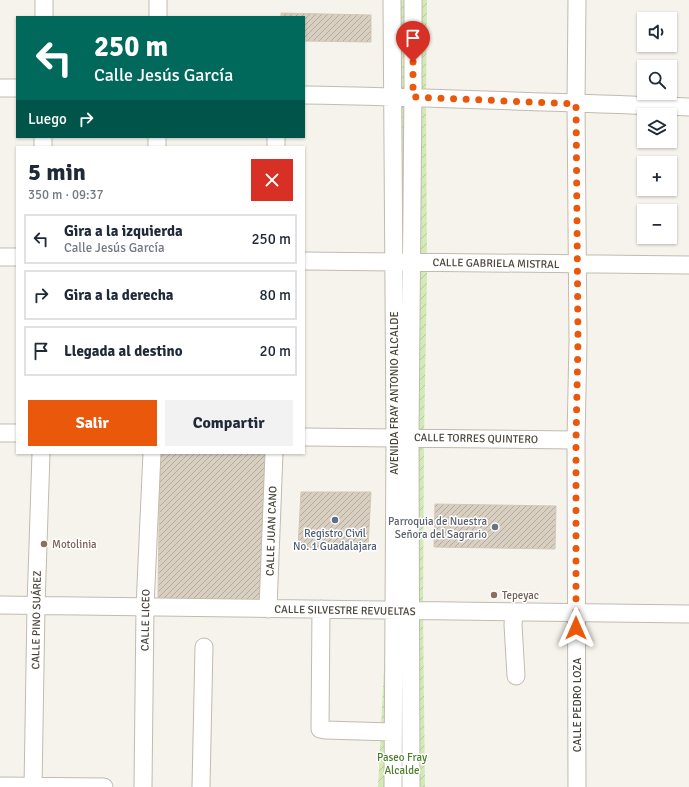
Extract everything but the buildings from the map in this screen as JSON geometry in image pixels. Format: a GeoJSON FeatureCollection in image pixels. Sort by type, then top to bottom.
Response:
{"type":"FeatureCollection","features":[{"type":"Feature","properties":{"kind":"street"},"geometry":{"type":"LineString","coordinates":[[44,0],[44,16]]}},
{"type":"Feature","properties":{"kind":"street"},"geometry":{"type":"LineString","coordinates":[[158,0],[158,16]]}},
{"type":"Feature","properties":{"kind":"street","name":"AVENIDA FRAY ANTONIO ALCALDE"},"geometry":{"type":"LineString","coordinates":[[392,0],[393,262],[403,438]]}},
{"type":"Feature","properties":{"kind":"street","name":"AVENIDA FRAY ANTONIO ALCALDE"},"geometry":{"type":"LineString","coordinates":[[411,787],[402,610],[403,438],[412,262],[413,0]]}},
{"type":"Feature","properties":{"kind":"street","name":"CALLE PEDRO LOZA"},"geometry":{"type":"LineString","coordinates":[[577,0],[577,787]]}},
{"type":"Feature","properties":{"kind":"street"},"geometry":{"type":"LineString","coordinates":[[0,88],[16,88]]}},
{"type":"Feature","properties":{"kind":"street"},"geometry":{"type":"LineString","coordinates":[[305,95],[392,96],[689,107]]}},
{"type":"Feature","properties":{"kind":"street"},"geometry":{"type":"LineString","coordinates":[[0,257],[16,257]]}},
{"type":"Feature","properties":{"kind":"street","name":"CALLE GABRIELA MISTRAL"},"geometry":{"type":"LineString","coordinates":[[305,261],[689,265]]}},
{"type":"Feature","properties":{"kind":"street"},"geometry":{"type":"LineString","coordinates":[[0,433],[16,433]]}},
{"type":"Feature","properties":{"kind":"street","name":"CALLE TORRES QUINTERO"},"geometry":{"type":"LineString","coordinates":[[305,436],[576,440]]}},
{"type":"Feature","properties":{"kind":"street","name":"CALLE PINO SUÁREZ"},"geometry":{"type":"LineString","coordinates":[[33,787],[36,606],[41,454]]}},
{"type":"Feature","properties":{"kind":"street","name":"CALLE LICEO"},"geometry":{"type":"LineString","coordinates":[[143,787],[145,607],[152,454]]}},
{"type":"Feature","properties":{"kind":"street","name":"CALLE JUAN CANO"},"geometry":{"type":"LineString","coordinates":[[268,609],[274,454]]}},
{"type":"Feature","properties":{"kind":"street","name":"CALLE SILVESTRE REVUELTAS"},"geometry":{"type":"LineString","coordinates":[[0,605],[689,614]]}},
{"type":"Feature","properties":{"kind":"street"},"geometry":{"type":"LineString","coordinates":[[321,609],[320,729],[393,732]]}},
{"type":"Feature","properties":{"kind":"street","name":"AVENIDA FRAY ANTONIO ALCALDE"},"geometry":{"type":"LineString","coordinates":[[393,787],[393,732],[402,610]]}},
{"type":"Feature","properties":{"kind":"street"},"geometry":{"type":"LineString","coordinates":[[514,612],[513,624],[516,676]]}},
{"type":"Feature","properties":{"kind":"street"},"geometry":{"type":"LineString","coordinates":[[201,787],[204,647]]}},
{"type":"Feature","properties":{"kind":"street"},"geometry":{"type":"LineString","coordinates":[[0,786],[104,787]]}},
{"type":"Feature","properties":{"kind":"green space","name":"Paseo Fray Alcalde"},"geometry":{"type":"Polygon","coordinates":[[[383,0],[427,0],[427,273],[423,611],[425,787],[378,787],[387,610],[387,270],[383,0]]]}},
{"type":"Feature","properties":{"kind":"place","name":"Registro Civil No. 1 Guadalajara"},"geometry":{"type":"Point","coordinates":[335,520]}},
{"type":"Feature","properties":{"kind":"place","name":"Parroquia de Nuestra Señora del Sagrario"},"geometry":{"type":"Point","coordinates":[495,527]}},
{"type":"Feature","properties":{"kind":"place","name":"Motolinia"},"geometry":{"type":"Point","coordinates":[44,544]}},
{"type":"Feature","properties":{"kind":"place","name":"Tepeyac"},"geometry":{"type":"Point","coordinates":[494,595]}},
{"type":"Feature","properties":{"kind":"route"},"geometry":{"type":"LineString","coordinates":[[413,62],[413,97],[576,104],[578,340],[576,440],[576,628]]}}]}
